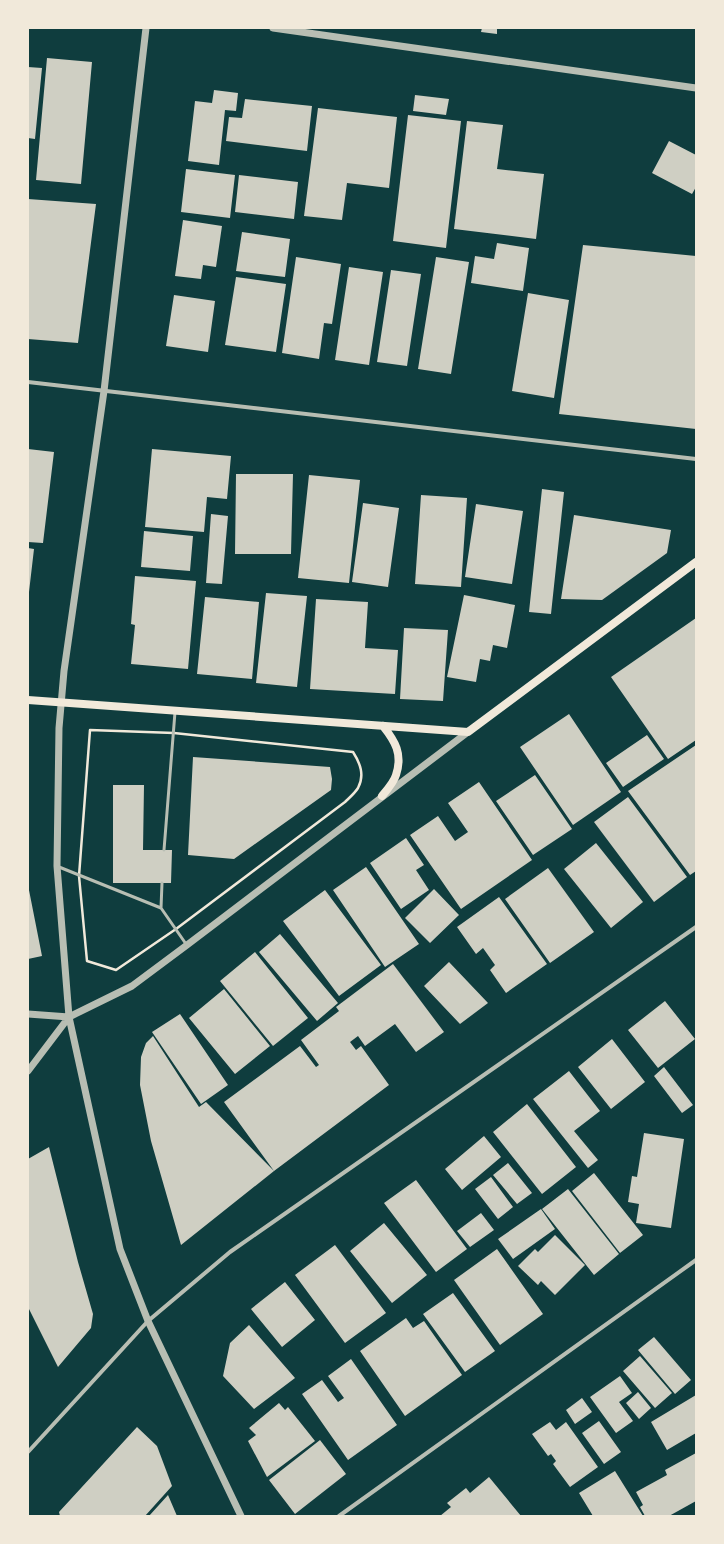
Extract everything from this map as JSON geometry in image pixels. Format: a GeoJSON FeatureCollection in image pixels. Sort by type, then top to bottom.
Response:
{"type":"FeatureCollection","features":[{"type":"Feature","properties":{"kind":"main road"},"geometry":{"type":"LineString","coordinates":[[28,700],[468,732],[696,562]]}},
{"type":"Feature","properties":{"kind":"main road"},"geometry":{"type":"LineString","coordinates":[[382,796],[396,776],[399,758],[394,740],[383,726]]}},
{"type":"Feature","properties":{"kind":"street"},"geometry":{"type":"LineString","coordinates":[[146,28],[104,391],[64,671],[59,728],[57,866],[69,1017],[120,1250],[148,1321],[241,1516]]}},
{"type":"Feature","properties":{"kind":"street"},"geometry":{"type":"LineString","coordinates":[[273,28],[696,88]]}},
{"type":"Feature","properties":{"kind":"street"},"geometry":{"type":"LineString","coordinates":[[28,382],[696,459]]}},
{"type":"Feature","properties":{"kind":"street"},"geometry":{"type":"LineString","coordinates":[[28,1071],[69,1017],[132,986],[188,946],[382,796],[468,732]]}},
{"type":"Feature","properties":{"kind":"street"},"geometry":{"type":"LineString","coordinates":[[28,1452],[148,1321],[230,1252],[696,927]]}},
{"type":"Feature","properties":{"kind":"street"},"geometry":{"type":"LineString","coordinates":[[28,1014],[69,1017]]}},
{"type":"Feature","properties":{"kind":"street"},"geometry":{"type":"LineString","coordinates":[[339,1516],[696,1260]]}},
{"type":"Feature","properties":{"kind":"lane"},"geometry":{"type":"LineString","coordinates":[[164,850],[176,710]]}},
{"type":"Feature","properties":{"kind":"lane"},"geometry":{"type":"LineString","coordinates":[[57,866],[161,908],[188,946]]}},
{"type":"Feature","properties":{"kind":"lane"},"geometry":{"type":"LineString","coordinates":[[161,908],[162,883]]}},
{"type":"Feature","properties":{"kind":"path"},"geometry":{"type":"LineString","coordinates":[[90,730],[174,733],[353,752],[361,764],[361,777],[358,788],[345,802],[176,929],[116,970],[87,961],[79,876],[90,730]]}},
{"type":"Feature","properties":{"kind":"building"},"geometry":{"type":"Polygon","coordinates":[[[482,28],[497,28],[497,34],[481,32],[482,28]]]}},
{"type":"Feature","properties":{"kind":"building"},"geometry":{"type":"Polygon","coordinates":[[[47,58],[92,62],[81,184],[36,180],[47,58]]]}},
{"type":"Feature","properties":{"kind":"building"},"geometry":{"type":"Polygon","coordinates":[[[28,67],[42,68],[35,139],[28,138],[28,67]]]}},
{"type":"Feature","properties":{"kind":"building"},"geometry":{"type":"Polygon","coordinates":[[[214,90],[238,93],[236,111],[225,110],[219,165],[188,161],[195,101],[212,103],[214,90]]]}},
{"type":"Feature","properties":{"kind":"building"},"geometry":{"type":"Polygon","coordinates":[[[415,95],[449,99],[446,115],[413,111],[415,95]]]}},
{"type":"Feature","properties":{"kind":"building"},"geometry":{"type":"Polygon","coordinates":[[[245,99],[312,106],[307,151],[226,141],[229,117],[242,118],[245,99]]]}},
{"type":"Feature","properties":{"kind":"building"},"geometry":{"type":"Polygon","coordinates":[[[318,108],[397,117],[389,188],[347,183],[342,220],[304,216],[318,108]]]}},
{"type":"Feature","properties":{"kind":"building"},"geometry":{"type":"Polygon","coordinates":[[[408,115],[461,121],[446,248],[393,241],[408,115]]]}},
{"type":"Feature","properties":{"kind":"building"},"geometry":{"type":"Polygon","coordinates":[[[467,121],[503,125],[497,169],[544,174],[536,239],[454,229],[467,121]]]}},
{"type":"Feature","properties":{"kind":"building"},"geometry":{"type":"Polygon","coordinates":[[[669,141],[696,155],[696,187],[692,194],[652,173],[669,141]]]}},
{"type":"Feature","properties":{"kind":"building"},"geometry":{"type":"Polygon","coordinates":[[[186,169],[235,175],[230,218],[181,212],[186,169]]]}},
{"type":"Feature","properties":{"kind":"building"},"geometry":{"type":"Polygon","coordinates":[[[239,175],[298,182],[294,219],[235,212],[239,175]]]}},
{"type":"Feature","properties":{"kind":"building"},"geometry":{"type":"Polygon","coordinates":[[[28,199],[96,204],[78,343],[28,339],[28,199]]]}},
{"type":"Feature","properties":{"kind":"building"},"geometry":{"type":"Polygon","coordinates":[[[183,220],[222,226],[216,267],[203,265],[201,279],[175,276],[183,220]]]}},
{"type":"Feature","properties":{"kind":"building"},"geometry":{"type":"Polygon","coordinates":[[[242,232],[290,239],[285,277],[236,271],[242,232]]]}},
{"type":"Feature","properties":{"kind":"building"},"geometry":{"type":"Polygon","coordinates":[[[497,243],[529,248],[523,291],[471,283],[475,256],[494,259],[497,243]]]}},
{"type":"Feature","properties":{"kind":"building"},"geometry":{"type":"Polygon","coordinates":[[[583,245],[696,256],[696,429],[559,414],[583,245]]]}},
{"type":"Feature","properties":{"kind":"building"},"geometry":{"type":"Polygon","coordinates":[[[296,257],[341,264],[332,324],[324,323],[319,359],[282,353],[296,257]]]}},
{"type":"Feature","properties":{"kind":"building"},"geometry":{"type":"Polygon","coordinates":[[[436,257],[469,262],[451,374],[418,369],[436,257]]]}},
{"type":"Feature","properties":{"kind":"building"},"geometry":{"type":"Polygon","coordinates":[[[349,267],[383,272],[369,365],[335,360],[349,267]]]}},
{"type":"Feature","properties":{"kind":"building"},"geometry":{"type":"Polygon","coordinates":[[[391,270],[421,274],[407,366],[377,362],[391,270]]]}},
{"type":"Feature","properties":{"kind":"building"},"geometry":{"type":"Polygon","coordinates":[[[236,277],[286,284],[276,352],[225,345],[236,277]]]}},
{"type":"Feature","properties":{"kind":"building"},"geometry":{"type":"Polygon","coordinates":[[[528,293],[569,300],[554,398],[512,391],[528,293]]]}},
{"type":"Feature","properties":{"kind":"building"},"geometry":{"type":"Polygon","coordinates":[[[174,295],[215,301],[208,352],[166,346],[174,295]]]}},
{"type":"Feature","properties":{"kind":"building"},"geometry":{"type":"Polygon","coordinates":[[[28,449],[54,452],[43,543],[28,542],[28,449]]]}},
{"type":"Feature","properties":{"kind":"building"},"geometry":{"type":"Polygon","coordinates":[[[152,449],[231,456],[227,499],[207,497],[204,532],[145,527],[152,449]]]}},
{"type":"Feature","properties":{"kind":"building"},"geometry":{"type":"Polygon","coordinates":[[[236,474],[293,474],[291,554],[235,554],[236,474]]]}},
{"type":"Feature","properties":{"kind":"building"},"geometry":{"type":"Polygon","coordinates":[[[309,475],[360,480],[349,583],[298,578],[309,475]]]}},
{"type":"Feature","properties":{"kind":"building"},"geometry":{"type":"Polygon","coordinates":[[[542,489],[564,492],[551,614],[529,612],[542,489]]]}},
{"type":"Feature","properties":{"kind":"building"},"geometry":{"type":"Polygon","coordinates":[[[421,495],[467,498],[461,587],[415,584],[421,495]]]}},
{"type":"Feature","properties":{"kind":"building"},"geometry":{"type":"Polygon","coordinates":[[[363,503],[399,508],[388,587],[352,582],[363,503]]]}},
{"type":"Feature","properties":{"kind":"building"},"geometry":{"type":"Polygon","coordinates":[[[476,504],[523,511],[512,584],[465,577],[476,504]]]}},
{"type":"Feature","properties":{"kind":"building"},"geometry":{"type":"Polygon","coordinates":[[[211,514],[228,516],[222,584],[206,583],[211,514]]]}},
{"type":"Feature","properties":{"kind":"building"},"geometry":{"type":"Polygon","coordinates":[[[574,515],[671,530],[667,553],[602,600],[561,599],[574,515]]]}},
{"type":"Feature","properties":{"kind":"building"},"geometry":{"type":"Polygon","coordinates":[[[144,531],[193,536],[190,571],[141,567],[144,531]]]}},
{"type":"Feature","properties":{"kind":"building"},"geometry":{"type":"Polygon","coordinates":[[[28,548],[34,549],[29,592],[28,592],[28,548]]]}},
{"type":"Feature","properties":{"kind":"building"},"geometry":{"type":"Polygon","coordinates":[[[135,576],[196,581],[188,669],[131,664],[135,625],[131,624],[135,576]]]}},
{"type":"Feature","properties":{"kind":"building"},"geometry":{"type":"Polygon","coordinates":[[[266,593],[307,596],[297,687],[256,683],[266,593]]]}},
{"type":"Feature","properties":{"kind":"building"},"geometry":{"type":"Polygon","coordinates":[[[464,595],[515,605],[507,648],[493,645],[490,661],[480,659],[476,682],[447,677],[464,595]]]}},
{"type":"Feature","properties":{"kind":"building"},"geometry":{"type":"Polygon","coordinates":[[[205,597],[259,602],[252,679],[197,674],[205,597]]]}},
{"type":"Feature","properties":{"kind":"building"},"geometry":{"type":"Polygon","coordinates":[[[316,599],[368,602],[365,648],[398,650],[395,694],[310,689],[316,599]]]}},
{"type":"Feature","properties":{"kind":"building"},"geometry":{"type":"Polygon","coordinates":[[[696,618],[696,740],[668,759],[611,677],[696,618]]]}},
{"type":"Feature","properties":{"kind":"building"},"geometry":{"type":"Polygon","coordinates":[[[404,628],[448,630],[443,701],[400,699],[404,628]]]}},
{"type":"Feature","properties":{"kind":"building"},"geometry":{"type":"Polygon","coordinates":[[[569,714],[621,792],[573,825],[520,747],[569,714]]]}},
{"type":"Feature","properties":{"kind":"building"},"geometry":{"type":"Polygon","coordinates":[[[647,735],[664,759],[623,787],[606,763],[647,735]]]}},
{"type":"Feature","properties":{"kind":"building"},"geometry":{"type":"Polygon","coordinates":[[[696,745],[696,871],[690,875],[628,791],[696,745]]]}},
{"type":"Feature","properties":{"kind":"building"},"geometry":{"type":"Polygon","coordinates":[[[193,757],[330,767],[332,779],[331,790],[234,859],[188,855],[193,757]]]}},
{"type":"Feature","properties":{"kind":"building"},"geometry":{"type":"Polygon","coordinates":[[[535,775],[572,829],[533,855],[496,801],[535,775]]]}},
{"type":"Feature","properties":{"kind":"building"},"geometry":{"type":"Polygon","coordinates":[[[479,782],[532,860],[461,909],[410,835],[438,816],[455,841],[468,832],[448,803],[479,782]]]}},
{"type":"Feature","properties":{"kind":"building"},"geometry":{"type":"Polygon","coordinates":[[[113,785],[144,785],[143,850],[172,850],[171,883],[113,883],[113,785]]]}},
{"type":"Feature","properties":{"kind":"building"},"geometry":{"type":"Polygon","coordinates":[[[628,797],[687,877],[654,902],[594,822],[628,797]]]}},
{"type":"Feature","properties":{"kind":"building"},"geometry":{"type":"Polygon","coordinates":[[[406,838],[424,865],[416,870],[429,890],[401,909],[370,863],[406,838]]]}},
{"type":"Feature","properties":{"kind":"building"},"geometry":{"type":"Polygon","coordinates":[[[596,843],[643,902],[611,928],[564,869],[596,843]]]}},
{"type":"Feature","properties":{"kind":"building"},"geometry":{"type":"Polygon","coordinates":[[[366,867],[419,944],[385,967],[333,890],[366,867]]]}},
{"type":"Feature","properties":{"kind":"building"},"geometry":{"type":"Polygon","coordinates":[[[548,868],[594,932],[550,963],[505,899],[548,868]]]}},
{"type":"Feature","properties":{"kind":"building"},"geometry":{"type":"Polygon","coordinates":[[[28,885],[42,956],[28,959],[28,885]]]}},
{"type":"Feature","properties":{"kind":"building"},"geometry":{"type":"Polygon","coordinates":[[[434,889],[459,915],[430,943],[405,918],[434,889]]]}},
{"type":"Feature","properties":{"kind":"building"},"geometry":{"type":"Polygon","coordinates":[[[325,890],[381,965],[339,996],[283,921],[325,890]]]}},
{"type":"Feature","properties":{"kind":"building"},"geometry":{"type":"Polygon","coordinates":[[[499,897],[547,964],[506,993],[490,970],[495,965],[483,948],[476,954],[457,927],[499,897]]]}},
{"type":"Feature","properties":{"kind":"building"},"geometry":{"type":"Polygon","coordinates":[[[280,934],[338,1003],[317,1021],[259,952],[280,934]]]}},
{"type":"Feature","properties":{"kind":"building"},"geometry":{"type":"Polygon","coordinates":[[[255,952],[308,1018],[273,1046],[220,981],[255,952]]]}},
{"type":"Feature","properties":{"kind":"building"},"geometry":{"type":"Polygon","coordinates":[[[449,962],[488,1003],[460,1024],[424,986],[449,962]]]}},
{"type":"Feature","properties":{"kind":"building"},"geometry":{"type":"Polygon","coordinates":[[[393,964],[444,1032],[416,1052],[395,1024],[365,1046],[358,1036],[350,1042],[356,1050],[361,1046],[389,1085],[274,1171],[224,1102],[300,1046],[316,1067],[319,1065],[301,1040],[339,1011],[336,1007],[393,964]]]}},
{"type":"Feature","properties":{"kind":"building"},"geometry":{"type":"Polygon","coordinates":[[[224,989],[270,1046],[235,1074],[189,1018],[224,989]]]}},
{"type":"Feature","properties":{"kind":"building"},"geometry":{"type":"Polygon","coordinates":[[[665,1001],[695,1039],[658,1068],[628,1030],[665,1001]]]}},
{"type":"Feature","properties":{"kind":"building"},"geometry":{"type":"Polygon","coordinates":[[[180,1014],[228,1085],[201,1104],[152,1032],[180,1014]]]}},
{"type":"Feature","properties":{"kind":"building"},"geometry":{"type":"Polygon","coordinates":[[[153,1036],[199,1107],[206,1102],[274,1171],[181,1245],[151,1141],[140,1085],[141,1057],[146,1043],[153,1036]]]}},
{"type":"Feature","properties":{"kind":"building"},"geometry":{"type":"Polygon","coordinates":[[[612,1039],[645,1082],[611,1109],[578,1067],[612,1039]]]}},
{"type":"Feature","properties":{"kind":"building"},"geometry":{"type":"Polygon","coordinates":[[[664,1067],[693,1105],[682,1113],[654,1076],[664,1067]]]}},
{"type":"Feature","properties":{"kind":"building"},"geometry":{"type":"Polygon","coordinates":[[[569,1071],[600,1111],[574,1131],[598,1160],[588,1168],[533,1099],[569,1071]]]}},
{"type":"Feature","properties":{"kind":"building"},"geometry":{"type":"Polygon","coordinates":[[[527,1104],[576,1167],[542,1194],[493,1132],[527,1104]]]}},
{"type":"Feature","properties":{"kind":"building"},"geometry":{"type":"Polygon","coordinates":[[[644,1133],[684,1139],[671,1228],[636,1223],[639,1204],[628,1202],[632,1176],[637,1177],[644,1133]]]}},
{"type":"Feature","properties":{"kind":"building"},"geometry":{"type":"Polygon","coordinates":[[[484,1136],[501,1157],[462,1190],[445,1169],[484,1136]]]}},
{"type":"Feature","properties":{"kind":"building"},"geometry":{"type":"Polygon","coordinates":[[[49,1147],[78,1262],[93,1314],[91,1328],[58,1367],[28,1307],[28,1159],[49,1147]]]}},
{"type":"Feature","properties":{"kind":"building"},"geometry":{"type":"Polygon","coordinates":[[[508,1163],[532,1193],[517,1204],[493,1175],[508,1163]]]}},
{"type":"Feature","properties":{"kind":"building"},"geometry":{"type":"Polygon","coordinates":[[[594,1173],[643,1235],[620,1253],[572,1191],[594,1173]]]}},
{"type":"Feature","properties":{"kind":"building"},"geometry":{"type":"Polygon","coordinates":[[[491,1177],[513,1207],[498,1219],[475,1189],[491,1177]]]}},
{"type":"Feature","properties":{"kind":"building"},"geometry":{"type":"Polygon","coordinates":[[[416,1180],[467,1249],[436,1272],[384,1203],[416,1180]]]}},
{"type":"Feature","properties":{"kind":"building"},"geometry":{"type":"Polygon","coordinates":[[[568,1189],[619,1254],[594,1275],[542,1209],[568,1189]]]}},
{"type":"Feature","properties":{"kind":"building"},"geometry":{"type":"Polygon","coordinates":[[[541,1209],[555,1229],[513,1259],[498,1239],[541,1209]]]}},
{"type":"Feature","properties":{"kind":"building"},"geometry":{"type":"Polygon","coordinates":[[[481,1213],[494,1230],[470,1247],[457,1231],[481,1213]]]}},
{"type":"Feature","properties":{"kind":"building"},"geometry":{"type":"Polygon","coordinates":[[[384,1223],[427,1275],[392,1303],[350,1251],[384,1223]]]}},
{"type":"Feature","properties":{"kind":"building"},"geometry":{"type":"Polygon","coordinates":[[[555,1235],[585,1265],[555,1295],[541,1281],[538,1285],[518,1266],[535,1249],[538,1252],[555,1235]]]}},
{"type":"Feature","properties":{"kind":"building"},"geometry":{"type":"Polygon","coordinates":[[[335,1245],[386,1313],[345,1343],[295,1275],[335,1245]]]}},
{"type":"Feature","properties":{"kind":"building"},"geometry":{"type":"Polygon","coordinates":[[[497,1249],[543,1314],[500,1345],[454,1280],[497,1249]]]}},
{"type":"Feature","properties":{"kind":"building"},"geometry":{"type":"Polygon","coordinates":[[[285,1282],[315,1320],[282,1347],[251,1309],[285,1282]]]}},
{"type":"Feature","properties":{"kind":"building"},"geometry":{"type":"Polygon","coordinates":[[[453,1293],[495,1351],[465,1372],[423,1314],[453,1293]]]}},
{"type":"Feature","properties":{"kind":"building"},"geometry":{"type":"Polygon","coordinates":[[[406,1318],[413,1328],[424,1321],[462,1375],[405,1416],[360,1351],[406,1318]]]}},
{"type":"Feature","properties":{"kind":"building"},"geometry":{"type":"Polygon","coordinates":[[[249,1325],[295,1378],[254,1409],[223,1376],[230,1343],[249,1325]]]}},
{"type":"Feature","properties":{"kind":"building"},"geometry":{"type":"Polygon","coordinates":[[[654,1337],[691,1380],[675,1394],[638,1350],[654,1337]]]}},
{"type":"Feature","properties":{"kind":"building"},"geometry":{"type":"Polygon","coordinates":[[[640,1356],[672,1393],[655,1408],[623,1371],[640,1356]]]}},
{"type":"Feature","properties":{"kind":"building"},"geometry":{"type":"Polygon","coordinates":[[[351,1359],[397,1425],[348,1460],[302,1394],[322,1380],[338,1402],[344,1398],[328,1376],[351,1359]]]}},
{"type":"Feature","properties":{"kind":"building"},"geometry":{"type":"Polygon","coordinates":[[[620,1376],[632,1393],[619,1402],[633,1421],[616,1433],[590,1397],[620,1376]]]}},
{"type":"Feature","properties":{"kind":"building"},"geometry":{"type":"Polygon","coordinates":[[[638,1392],[651,1408],[639,1419],[626,1403],[638,1392]]]}},
{"type":"Feature","properties":{"kind":"building"},"geometry":{"type":"Polygon","coordinates":[[[696,1395],[696,1433],[667,1450],[651,1422],[696,1395]]]}},
{"type":"Feature","properties":{"kind":"building"},"geometry":{"type":"Polygon","coordinates":[[[582,1398],[592,1412],[575,1424],[566,1410],[582,1398]]]}},
{"type":"Feature","properties":{"kind":"building"},"geometry":{"type":"Polygon","coordinates":[[[279,1403],[285,1410],[288,1407],[315,1441],[267,1477],[248,1441],[256,1435],[249,1428],[279,1403]]]}},
{"type":"Feature","properties":{"kind":"building"},"geometry":{"type":"Polygon","coordinates":[[[599,1421],[621,1452],[604,1464],[582,1433],[599,1421]]]}},
{"type":"Feature","properties":{"kind":"building"},"geometry":{"type":"Polygon","coordinates":[[[550,1422],[556,1430],[566,1422],[598,1467],[570,1487],[553,1464],[556,1461],[551,1454],[548,1456],[532,1434],[550,1422]]]}},
{"type":"Feature","properties":{"kind":"building"},"geometry":{"type":"Polygon","coordinates":[[[137,1427],[157,1446],[172,1486],[145,1516],[60,1516],[59,1512],[137,1427]]]}},
{"type":"Feature","properties":{"kind":"building"},"geometry":{"type":"Polygon","coordinates":[[[320,1440],[346,1474],[295,1514],[269,1480],[320,1440]]]}},
{"type":"Feature","properties":{"kind":"building"},"geometry":{"type":"Polygon","coordinates":[[[696,1453],[696,1501],[669,1516],[645,1516],[640,1507],[643,1505],[636,1492],[667,1475],[665,1470],[696,1453]]]}},
{"type":"Feature","properties":{"kind":"building"},"geometry":{"type":"Polygon","coordinates":[[[615,1471],[643,1516],[593,1516],[579,1493],[615,1471]]]}},
{"type":"Feature","properties":{"kind":"building"},"geometry":{"type":"Polygon","coordinates":[[[489,1477],[521,1516],[440,1516],[451,1507],[447,1503],[466,1488],[470,1493],[489,1477]]]}},
{"type":"Feature","properties":{"kind":"building"},"geometry":{"type":"Polygon","coordinates":[[[168,1495],[177,1516],[149,1516],[168,1495]]]}}]}
